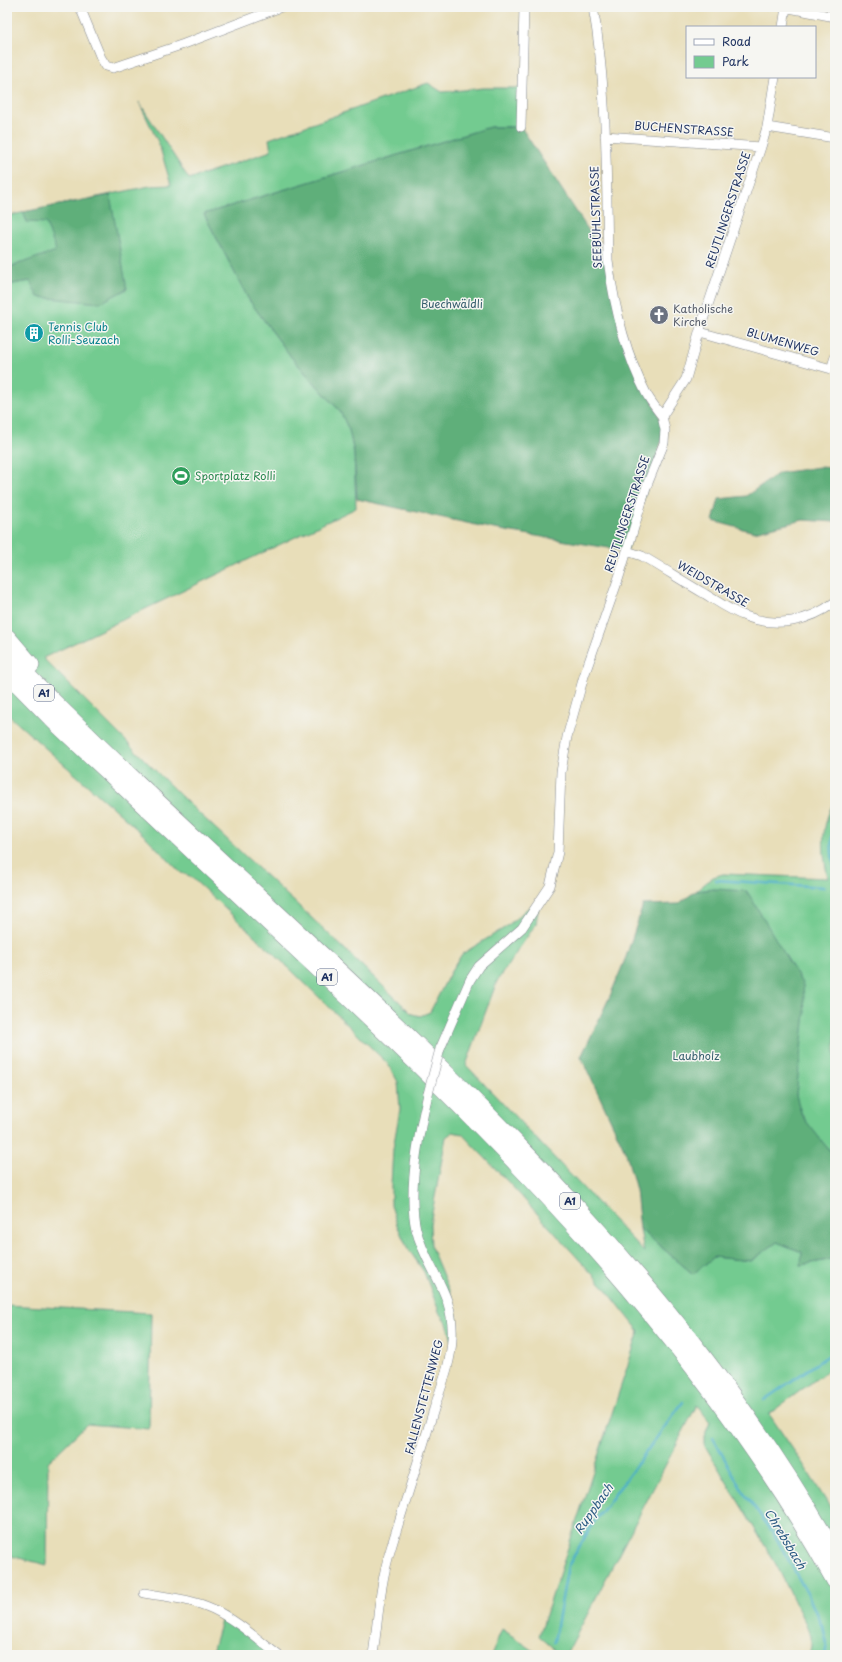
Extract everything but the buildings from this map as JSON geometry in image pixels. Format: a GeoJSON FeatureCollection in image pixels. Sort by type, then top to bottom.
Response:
{"type":"FeatureCollection","features":[{"type":"Feature","properties":{"kind":"highway","name":"A1"},"geometry":{"type":"LineString","coordinates":[[7,637],[64,702],[82,730]]}},
{"type":"Feature","properties":{"kind":"highway","name":"A1"},"geometry":{"type":"LineString","coordinates":[[7,655],[82,730],[400,1028],[489,1117],[570,1202],[653,1295],[724,1386],[790,1480],[835,1555]]}},
{"type":"Feature","properties":{"kind":"highway","name":"A1"},"geometry":{"type":"LineString","coordinates":[[7,673],[55,722],[404,1050],[522,1168],[575,1225],[647,1307],[723,1406],[785,1497],[835,1581]]}},
{"type":"Feature","properties":{"kind":"highway","name":"A1"},"geometry":{"type":"LineString","coordinates":[[7,686],[55,722]]}},
{"type":"Feature","properties":{"kind":"street"},"geometry":{"type":"LineString","coordinates":[[81,7],[104,62],[110,67],[117,68],[281,7]]}},
{"type":"Feature","properties":{"kind":"street"},"geometry":{"type":"LineString","coordinates":[[521,127],[524,7]]}},
{"type":"Feature","properties":{"kind":"street","name":"SEEBÜHLSTRASSE"},"geometry":{"type":"LineString","coordinates":[[593,7],[602,77],[608,260],[613,292],[632,360],[647,394],[662,416]]}},
{"type":"Feature","properties":{"kind":"street"},"geometry":{"type":"LineString","coordinates":[[783,26],[785,7],[835,17]]}},
{"type":"Feature","properties":{"kind":"street","name":"REUTLINGERSTRASSE"},"geometry":{"type":"LineString","coordinates":[[554,875],[558,852],[561,772],[567,737],[584,676],[627,551],[647,485],[664,443],[665,430],[662,416],[686,379],[761,147],[767,127],[775,78]]}},
{"type":"Feature","properties":{"kind":"street"},"geometry":{"type":"LineString","coordinates":[[767,127],[835,138]]}},
{"type":"Feature","properties":{"kind":"street","name":"BUCHENSTRASSE"},"geometry":{"type":"LineString","coordinates":[[605,136],[761,147]]}},
{"type":"Feature","properties":{"kind":"street","name":"BLUMENWEG"},"geometry":{"type":"LineString","coordinates":[[700,332],[833,370]]}},
{"type":"Feature","properties":{"kind":"street"},"geometry":{"type":"LineString","coordinates":[[833,370],[835,357]]}},
{"type":"Feature","properties":{"kind":"street","name":"WEIDSTRASSE"},"geometry":{"type":"LineString","coordinates":[[627,551],[642,556],[732,610],[758,620],[780,622],[802,619],[822,612],[835,602]]}},
{"type":"Feature","properties":{"kind":"street","name":"FALLENSTETTENWEG"},"geometry":{"type":"LineString","coordinates":[[373,1655],[389,1553],[410,1492],[442,1383],[452,1341],[451,1312],[440,1282],[420,1242],[414,1215],[413,1194],[415,1166],[422,1119],[440,1049],[470,980],[483,962],[522,928],[550,886],[554,875]]}},
{"type":"Feature","properties":{"kind":"street"},"geometry":{"type":"LineString","coordinates":[[144,1593],[186,1600],[213,1609],[278,1655]]}},
{"type":"Feature","properties":{"kind":"green space"},"geometry":{"type":"Polygon","coordinates":[[[428,83],[442,92],[484,88],[522,88],[521,127],[490,127],[204,214],[249,300],[292,358],[340,411],[349,430],[354,453],[356,508],[43,658],[188,803],[330,935],[412,1014],[420,1016],[430,1012],[450,973],[462,954],[506,927],[528,908],[539,903],[536,924],[497,981],[466,1065],[644,1252],[640,1229],[693,1274],[714,1257],[751,1261],[777,1242],[802,1252],[801,1265],[828,1260],[835,1255],[835,1365],[769,1414],[835,1515],[835,1655],[809,1655],[811,1636],[777,1566],[704,1444],[704,1437],[710,1422],[697,1405],[566,1655],[556,1655],[552,1647],[539,1636],[639,1331],[605,1288],[511,1185],[462,1134],[453,1132],[446,1137],[430,1224],[431,1247],[454,1302],[458,1325],[457,1336],[452,1341],[447,1323],[440,1314],[424,1272],[407,1247],[397,1225],[391,1205],[393,1149],[400,1109],[398,1082],[388,1064],[290,969],[190,876],[181,873],[147,838],[7,714],[7,285],[30,281],[21,263],[7,268],[7,216],[150,186],[171,185],[159,144],[139,102],[189,179],[271,151],[269,139],[428,83]]]}},
{"type":"Feature","properties":{"kind":"green space","name":"Buechwäldli"},"geometry":{"type":"Polygon","coordinates":[[[490,127],[521,127],[608,260],[621,325],[665,430],[627,551],[494,529],[357,499],[354,453],[349,430],[340,411],[292,358],[249,300],[204,214],[490,127]]]}},
{"type":"Feature","properties":{"kind":"green space"},"geometry":{"type":"Polygon","coordinates":[[[110,195],[127,289],[100,303],[38,297],[30,281],[7,285],[7,268],[56,251],[46,223],[27,222],[23,212],[110,195]]]}},
{"type":"Feature","properties":{"kind":"green space"},"geometry":{"type":"Polygon","coordinates":[[[819,467],[835,468],[835,522],[803,520],[754,532],[713,521],[719,499],[746,496],[779,473],[819,467]]]}},
{"type":"Feature","properties":{"kind":"green space"},"geometry":{"type":"Polygon","coordinates":[[[835,800],[835,1155],[822,1143],[805,1120],[796,1095],[797,1075],[715,889],[696,891],[713,877],[723,874],[828,878],[824,858],[824,839],[827,819],[835,800]]]}},
{"type":"Feature","properties":{"kind":"green space","name":"Laubholz"},"geometry":{"type":"Polygon","coordinates":[[[715,889],[747,891],[803,985],[805,1013],[796,1095],[802,1116],[829,1150],[835,1155],[835,1255],[828,1260],[801,1265],[802,1252],[777,1242],[751,1261],[714,1257],[693,1274],[640,1229],[636,1190],[626,1153],[581,1057],[610,996],[626,957],[643,905],[678,904],[696,891],[715,889]]]}},
{"type":"Feature","properties":{"kind":"green space"},"geometry":{"type":"Polygon","coordinates":[[[7,1305],[151,1313],[149,1429],[87,1424],[48,1462],[47,1565],[7,1555],[7,1305]]]}},
{"type":"Feature","properties":{"kind":"green space"},"geometry":{"type":"Polygon","coordinates":[[[223,1614],[278,1655],[211,1655],[223,1614]]]}},
{"type":"Feature","properties":{"kind":"green space"},"geometry":{"type":"Polygon","coordinates":[[[502,1629],[540,1655],[491,1655],[502,1629]]]}},
{"type":"Feature","properties":{"kind":"waterway","name":"Chrebsbach"},"geometry":{"type":"LineString","coordinates":[[835,823],[832,834],[835,870]]}},
{"type":"Feature","properties":{"kind":"waterway"},"geometry":{"type":"LineString","coordinates":[[715,880],[824,887]]}},
{"type":"Feature","properties":{"kind":"waterway","name":"Chrebsbach"},"geometry":{"type":"LineString","coordinates":[[764,1400],[835,1351]]}},
{"type":"Feature","properties":{"kind":"waterway","name":"Ruppbach"},"geometry":{"type":"LineString","coordinates":[[554,1642],[568,1566],[592,1525],[683,1402]]}},
{"type":"Feature","properties":{"kind":"waterway","name":"Chrebsbach"},"geometry":{"type":"LineString","coordinates":[[713,1438],[742,1490],[774,1534],[808,1595],[824,1631],[827,1644],[825,1655]]}},
{"type":"Feature","properties":{"kind":"place","name":"Katholische Kirche"},"geometry":{"type":"Point","coordinates":[659,315]}},
{"type":"Feature","properties":{"kind":"place","name":"Tennis Club Rolli-Seuzach"},"geometry":{"type":"Point","coordinates":[34,333]}},
{"type":"Feature","properties":{"kind":"place","name":"Sportplatz Rolli"},"geometry":{"type":"Point","coordinates":[181,476]}}]}
